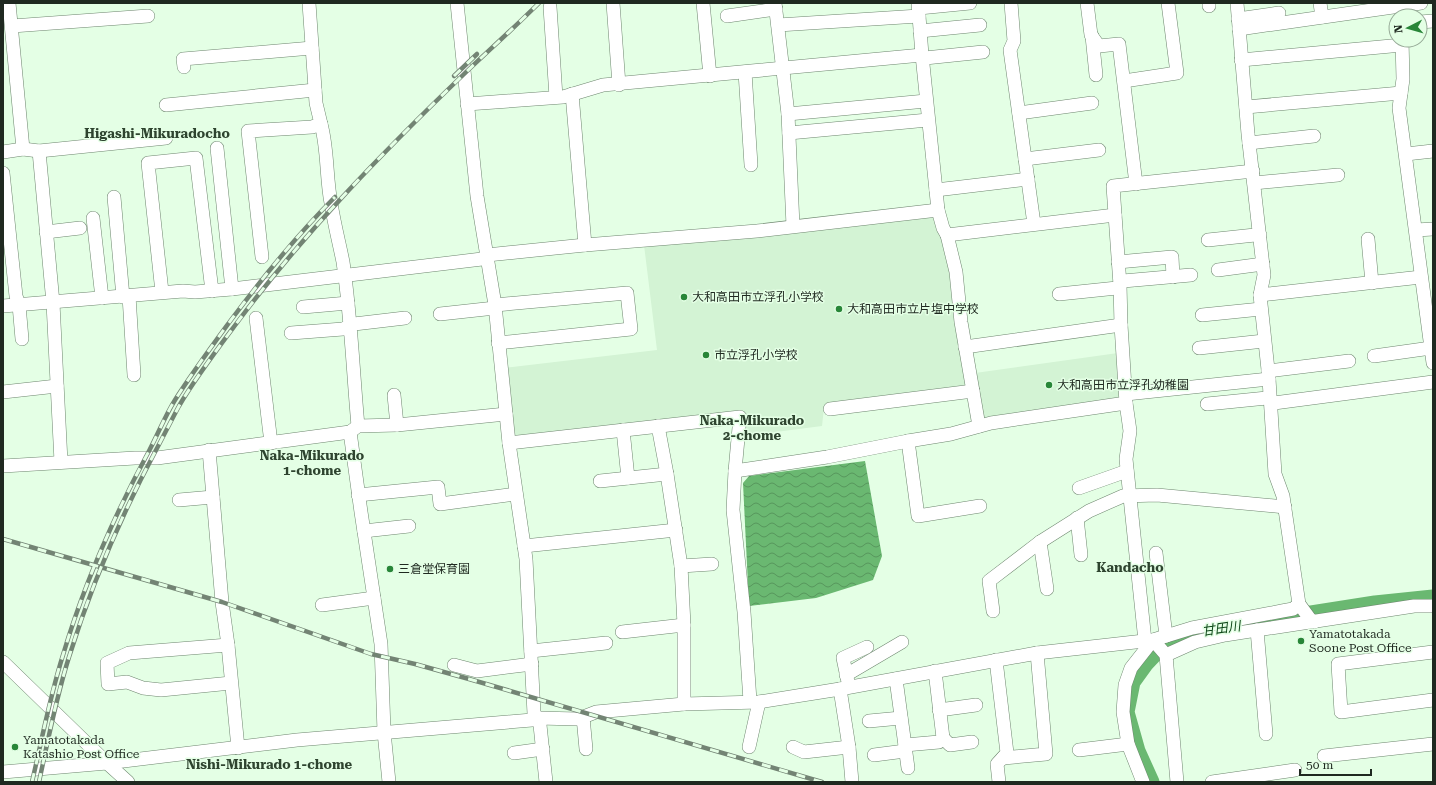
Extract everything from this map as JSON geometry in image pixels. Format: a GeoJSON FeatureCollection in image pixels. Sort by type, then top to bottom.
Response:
{"type":"FeatureCollection","features":[{"type":"Feature","properties":{"kind":"street"},"geometry":{"type":"LineString","coordinates":[[9,3],[23,149]]}},
{"type":"Feature","properties":{"kind":"street"},"geometry":{"type":"LineString","coordinates":[[309,3],[316,103],[326,140],[326,164],[330,201],[348,303],[358,495],[381,644],[384,732],[389,782]]}},
{"type":"Feature","properties":{"kind":"street"},"geometry":{"type":"LineString","coordinates":[[457,3],[476,196],[495,307],[509,443],[526,559],[534,714],[538,718],[546,782]]}},
{"type":"Feature","properties":{"kind":"street"},"geometry":{"type":"LineString","coordinates":[[613,3],[619,85]]}},
{"type":"Feature","properties":{"kind":"street"},"geometry":{"type":"LineString","coordinates":[[703,3],[710,76]]}},
{"type":"Feature","properties":{"kind":"street"},"geometry":{"type":"LineString","coordinates":[[778,25],[970,3]]}},
{"type":"Feature","properties":{"kind":"street"},"geometry":{"type":"LineString","coordinates":[[1011,3],[1014,41],[1010,50],[1034,224]]}},
{"type":"Feature","properties":{"kind":"street"},"geometry":{"type":"LineString","coordinates":[[1087,3],[1096,74]]}},
{"type":"Feature","properties":{"kind":"street"},"geometry":{"type":"LineString","coordinates":[[1124,81],[1176,73],[1168,3]]}},
{"type":"Feature","properties":{"kind":"street"},"geometry":{"type":"LineString","coordinates":[[1237,3],[1249,143],[1264,275],[1260,295],[1268,375],[1275,474],[1283,496],[1300,606],[1312,621]]}},
{"type":"Feature","properties":{"kind":"street"},"geometry":{"type":"LineString","coordinates":[[1320,3],[1322,17]]}},
{"type":"Feature","properties":{"kind":"street"},"geometry":{"type":"LineString","coordinates":[[1401,8],[1421,3]]}},
{"type":"Feature","properties":{"kind":"street"},"geometry":{"type":"LineString","coordinates":[[727,16],[776,6],[788,114],[793,226]]}},
{"type":"Feature","properties":{"kind":"street"},"geometry":{"type":"LineString","coordinates":[[550,7],[556,97]]}},
{"type":"Feature","properties":{"kind":"street"},"geometry":{"type":"LineString","coordinates":[[919,9],[926,101],[938,210],[943,228],[947,235],[956,272],[961,322],[979,426]]}},
{"type":"Feature","properties":{"kind":"street"},"geometry":{"type":"LineString","coordinates":[[1238,24],[1279,13],[1322,17],[1388,9]]}},
{"type":"Feature","properties":{"kind":"street"},"geometry":{"type":"LineString","coordinates":[[12,26],[148,16]]}},
{"type":"Feature","properties":{"kind":"street"},"geometry":{"type":"LineString","coordinates":[[920,31],[980,25]]}},
{"type":"Feature","properties":{"kind":"street"},"geometry":{"type":"LineString","coordinates":[[1091,35],[1099,46],[1119,44],[1136,184]]}},
{"type":"Feature","properties":{"kind":"street"},"geometry":{"type":"LineString","coordinates":[[1241,60],[1388,44]]}},
{"type":"Feature","properties":{"kind":"street"},"geometry":{"type":"LineString","coordinates":[[184,67],[183,59],[312,48]]}},
{"type":"Feature","properties":{"kind":"street"},"geometry":{"type":"LineString","coordinates":[[1402,48],[1403,79],[1399,108],[1416,230],[1421,278],[1428,292],[1433,363]]}},
{"type":"Feature","properties":{"kind":"street"},"geometry":{"type":"LineString","coordinates":[[467,104],[556,97],[603,85],[619,85],[922,55],[925,58],[983,52]]}},
{"type":"Feature","properties":{"kind":"street"},"geometry":{"type":"LineString","coordinates":[[745,72],[751,165]]}},
{"type":"Feature","properties":{"kind":"street"},"geometry":{"type":"LineString","coordinates":[[166,105],[315,90]]}},
{"type":"Feature","properties":{"kind":"street"},"geometry":{"type":"LineString","coordinates":[[1246,107],[1401,93]]}},
{"type":"Feature","properties":{"kind":"street"},"geometry":{"type":"LineString","coordinates":[[572,94],[585,245]]}},
{"type":"Feature","properties":{"kind":"street"},"geometry":{"type":"LineString","coordinates":[[788,114],[926,101]]}},
{"type":"Feature","properties":{"kind":"street"},"geometry":{"type":"LineString","coordinates":[[1019,113],[1092,103]]}},
{"type":"Feature","properties":{"kind":"street"},"geometry":{"type":"LineString","coordinates":[[789,133],[928,120]]}},
{"type":"Feature","properties":{"kind":"street"},"geometry":{"type":"LineString","coordinates":[[262,257],[248,131],[312,127],[321,124]]}},
{"type":"Feature","properties":{"kind":"street"},"geometry":{"type":"LineString","coordinates":[[1249,143],[1314,136]]}},
{"type":"Feature","properties":{"kind":"street"},"geometry":{"type":"LineString","coordinates":[[3,152],[23,149],[39,150],[166,138]]}},
{"type":"Feature","properties":{"kind":"street"},"geometry":{"type":"LineString","coordinates":[[217,148],[232,289]]}},
{"type":"Feature","properties":{"kind":"street"},"geometry":{"type":"LineString","coordinates":[[39,150],[53,302],[61,462]]}},
{"type":"Feature","properties":{"kind":"street"},"geometry":{"type":"LineString","coordinates":[[1025,159],[1099,150]]}},
{"type":"Feature","properties":{"kind":"street"},"geometry":{"type":"LineString","coordinates":[[1406,154],[1433,151]]}},
{"type":"Feature","properties":{"kind":"street"},"geometry":{"type":"LineString","coordinates":[[162,292],[148,163],[196,158],[212,291]]}},
{"type":"Feature","properties":{"kind":"street"},"geometry":{"type":"LineString","coordinates":[[3,173],[22,339]]}},
{"type":"Feature","properties":{"kind":"street"},"geometry":{"type":"LineString","coordinates":[[1143,782],[1128,744],[1123,712],[1125,685],[1131,668],[1149,640],[1129,496],[1126,459],[1130,431],[1126,398],[1113,186],[1253,177],[1338,175]]}},
{"type":"Feature","properties":{"kind":"street"},"geometry":{"type":"LineString","coordinates":[[936,190],[1028,179]]}},
{"type":"Feature","properties":{"kind":"street"},"geometry":{"type":"LineString","coordinates":[[114,197],[134,375]]}},
{"type":"Feature","properties":{"kind":"street"},"geometry":{"type":"LineString","coordinates":[[3,306],[183,290],[195,292],[232,289],[482,260],[487,255],[793,226],[938,210]]}},
{"type":"Feature","properties":{"kind":"street"},"geometry":{"type":"LineString","coordinates":[[947,235],[1115,215]]}},
{"type":"Feature","properties":{"kind":"street"},"geometry":{"type":"LineString","coordinates":[[93,218],[102,298]]}},
{"type":"Feature","properties":{"kind":"street"},"geometry":{"type":"LineString","coordinates":[[46,232],[80,228]]}},
{"type":"Feature","properties":{"kind":"street"},"geometry":{"type":"LineString","coordinates":[[1416,230],[1433,229]]}},
{"type":"Feature","properties":{"kind":"street"},"geometry":{"type":"LineString","coordinates":[[1208,240],[1260,235]]}},
{"type":"Feature","properties":{"kind":"street"},"geometry":{"type":"LineString","coordinates":[[1368,239],[1372,283]]}},
{"type":"Feature","properties":{"kind":"street"},"geometry":{"type":"LineString","coordinates":[[1118,262],[1172,257],[1173,277]]}},
{"type":"Feature","properties":{"kind":"street"},"geometry":{"type":"LineString","coordinates":[[1218,270],[1263,264]]}},
{"type":"Feature","properties":{"kind":"street"},"geometry":{"type":"LineString","coordinates":[[1059,294],[1117,288],[1123,281],[1190,275]]}},
{"type":"Feature","properties":{"kind":"street"},"geometry":{"type":"LineString","coordinates":[[1260,295],[1421,278]]}},
{"type":"Feature","properties":{"kind":"street"},"geometry":{"type":"LineString","coordinates":[[440,314],[627,293],[631,329],[498,343]]}},
{"type":"Feature","properties":{"kind":"street"},"geometry":{"type":"LineString","coordinates":[[303,307],[348,303]]}},
{"type":"Feature","properties":{"kind":"street"},"geometry":{"type":"LineString","coordinates":[[1202,315],[1261,309]]}},
{"type":"Feature","properties":{"kind":"street"},"geometry":{"type":"LineString","coordinates":[[256,318],[266,443]]}},
{"type":"Feature","properties":{"kind":"street"},"geometry":{"type":"LineString","coordinates":[[291,333],[343,329],[350,325],[404,318]]}},
{"type":"Feature","properties":{"kind":"street"},"geometry":{"type":"LineString","coordinates":[[965,347],[1121,325]]}},
{"type":"Feature","properties":{"kind":"street"},"geometry":{"type":"LineString","coordinates":[[1199,348],[1264,341]]}},
{"type":"Feature","properties":{"kind":"street"},"geometry":{"type":"LineString","coordinates":[[1374,356],[1431,348]]}},
{"type":"Feature","properties":{"kind":"street"},"geometry":{"type":"LineString","coordinates":[[254,357],[266,443]]}},
{"type":"Feature","properties":{"kind":"street"},"geometry":{"type":"LineString","coordinates":[[735,471],[827,457],[951,434],[979,426],[1126,398],[1349,361]]}},
{"type":"Feature","properties":{"kind":"street"},"geometry":{"type":"LineString","coordinates":[[1207,404],[1267,398],[1274,403],[1433,382]]}},
{"type":"Feature","properties":{"kind":"street"},"geometry":{"type":"LineString","coordinates":[[3,392],[57,386]]}},
{"type":"Feature","properties":{"kind":"street"},"geometry":{"type":"LineString","coordinates":[[830,409],[973,391]]}},
{"type":"Feature","properties":{"kind":"street"},"geometry":{"type":"LineString","coordinates":[[394,395],[397,424]]}},
{"type":"Feature","properties":{"kind":"street"},"geometry":{"type":"LineString","coordinates":[[3,466],[157,458],[354,429],[506,414]]}},
{"type":"Feature","properties":{"kind":"street"},"geometry":{"type":"LineString","coordinates":[[509,443],[740,417],[733,510],[755,702],[749,747]]}},
{"type":"Feature","properties":{"kind":"street"},"geometry":{"type":"LineString","coordinates":[[658,426],[681,566],[684,625],[684,704]]}},
{"type":"Feature","properties":{"kind":"street"},"geometry":{"type":"LineString","coordinates":[[622,430],[628,478]]}},
{"type":"Feature","properties":{"kind":"street"},"geometry":{"type":"LineString","coordinates":[[908,441],[918,516],[980,506]]}},
{"type":"Feature","properties":{"kind":"street"},"geometry":{"type":"LineString","coordinates":[[209,450],[222,602],[228,645],[238,748]]}},
{"type":"Feature","properties":{"kind":"street"},"geometry":{"type":"LineString","coordinates":[[1079,488],[1127,471]]}},
{"type":"Feature","properties":{"kind":"street"},"geometry":{"type":"LineString","coordinates":[[600,481],[667,474]]}},
{"type":"Feature","properties":{"kind":"street"},"geometry":{"type":"LineString","coordinates":[[358,495],[438,487],[440,504],[516,494]]}},
{"type":"Feature","properties":{"kind":"street"},"geometry":{"type":"LineString","coordinates":[[993,611],[989,581],[1040,542],[1088,511],[1123,496],[1157,495],[1285,507]]}},
{"type":"Feature","properties":{"kind":"street"},"geometry":{"type":"LineString","coordinates":[[179,500],[213,496]]}},
{"type":"Feature","properties":{"kind":"street"},"geometry":{"type":"LineString","coordinates":[[1077,518],[1081,555]]}},
{"type":"Feature","properties":{"kind":"street"},"geometry":{"type":"LineString","coordinates":[[364,531],[409,526]]}},
{"type":"Feature","properties":{"kind":"street"},"geometry":{"type":"LineString","coordinates":[[524,546],[676,530]]}},
{"type":"Feature","properties":{"kind":"street"},"geometry":{"type":"LineString","coordinates":[[1040,542],[1047,589]]}},
{"type":"Feature","properties":{"kind":"street"},"geometry":{"type":"LineString","coordinates":[[1156,553],[1166,636]]}},
{"type":"Feature","properties":{"kind":"street"},"geometry":{"type":"LineString","coordinates":[[681,566],[712,564]]}},
{"type":"Feature","properties":{"kind":"street"},"geometry":{"type":"LineString","coordinates":[[322,605],[374,598]]}},
{"type":"Feature","properties":{"kind":"street"},"geometry":{"type":"LineString","coordinates":[[3,772],[107,763],[298,740],[384,732],[532,720],[538,718],[578,719],[596,712],[684,704],[755,702],[845,684],[896,679],[1037,653],[1149,640],[1192,628],[1293,609],[1300,606]]}},
{"type":"Feature","properties":{"kind":"street"},"geometry":{"type":"LineString","coordinates":[[1166,655],[1195,642],[1257,630],[1414,606],[1433,606]]}},
{"type":"Feature","properties":{"kind":"street"},"geometry":{"type":"LineString","coordinates":[[622,632],[684,625]]}},
{"type":"Feature","properties":{"kind":"street"},"geometry":{"type":"LineString","coordinates":[[1257,630],[1266,734]]}},
{"type":"Feature","properties":{"kind":"street"},"geometry":{"type":"LineString","coordinates":[[1149,640],[1166,655],[1177,782]]}},
{"type":"Feature","properties":{"kind":"street"},"geometry":{"type":"LineString","coordinates":[[845,684],[902,642]]}},
{"type":"Feature","properties":{"kind":"street"},"geometry":{"type":"LineString","coordinates":[[531,651],[606,644]]}},
{"type":"Feature","properties":{"kind":"street"},"geometry":{"type":"LineString","coordinates":[[228,645],[129,653],[107,663],[108,684],[127,682],[143,688],[161,690],[231,683]]}},
{"type":"Feature","properties":{"kind":"street"},"geometry":{"type":"LineString","coordinates":[[852,782],[844,658],[867,647]]}},
{"type":"Feature","properties":{"kind":"street"},"geometry":{"type":"LineString","coordinates":[[1433,652],[1338,664],[1341,712],[1433,700]]}},
{"type":"Feature","properties":{"kind":"street"},"geometry":{"type":"LineString","coordinates":[[1003,758],[1046,754],[1037,653]]}},
{"type":"Feature","properties":{"kind":"street"},"geometry":{"type":"LineString","coordinates":[[996,660],[1007,753],[997,764],[999,782]]}},
{"type":"Feature","properties":{"kind":"street"},"geometry":{"type":"LineString","coordinates":[[3,662],[128,782]]}},
{"type":"Feature","properties":{"kind":"street"},"geometry":{"type":"LineString","coordinates":[[454,665],[477,671],[532,664]]}},
{"type":"Feature","properties":{"kind":"street"},"geometry":{"type":"LineString","coordinates":[[935,671],[943,738],[950,745],[972,742]]}},
{"type":"Feature","properties":{"kind":"street"},"geometry":{"type":"LineString","coordinates":[[896,679],[908,768]]}},
{"type":"Feature","properties":{"kind":"street"},"geometry":{"type":"LineString","coordinates":[[939,710],[976,705]]}},
{"type":"Feature","properties":{"kind":"street"},"geometry":{"type":"LineString","coordinates":[[583,717],[586,749]]}},
{"type":"Feature","properties":{"kind":"street"},"geometry":{"type":"LineString","coordinates":[[869,721],[901,718]]}},
{"type":"Feature","properties":{"kind":"street"},"geometry":{"type":"LineString","coordinates":[[874,755],[939,742],[943,738]]}},
{"type":"Feature","properties":{"kind":"street"},"geometry":{"type":"LineString","coordinates":[[1079,750],[1128,744]]}},
{"type":"Feature","properties":{"kind":"street"},"geometry":{"type":"LineString","coordinates":[[1324,756],[1433,744]]}},
{"type":"Feature","properties":{"kind":"street"},"geometry":{"type":"LineString","coordinates":[[793,748],[804,752],[849,746]]}},
{"type":"Feature","properties":{"kind":"street"},"geometry":{"type":"LineString","coordinates":[[514,753],[543,750]]}},
{"type":"Feature","properties":{"kind":"street"},"geometry":{"type":"LineString","coordinates":[[1212,782],[1295,770]]}},
{"type":"Feature","properties":{"kind":"shaded area","name":"大和高田市立片塩中学校"},"geometry":{"type":"Polygon","coordinates":[[[935,216],[939,226],[936,230],[944,237],[968,387],[824,408],[822,426],[745,436],[745,413],[514,440],[504,368],[657,350],[644,245],[935,216]]]}},
{"type":"Feature","properties":{"kind":"shaded area","name":"大和高田市立浮孔幼稚園"},"geometry":{"type":"Polygon","coordinates":[[[1118,353],[1122,399],[983,421],[975,373],[1118,353]]]}},
{"type":"Feature","properties":{"kind":"water"},"geometry":{"type":"Polygon","coordinates":[[[865,461],[882,556],[873,580],[816,598],[749,606],[743,483],[749,476],[865,461]]]}},
{"type":"Feature","properties":{"kind":"waterway","name":"甘田川"},"geometry":{"type":"LineString","coordinates":[[1233,626],[1375,604],[1433,598]]}},
{"type":"Feature","properties":{"kind":"waterway","name":"甘田川"},"geometry":{"type":"LineString","coordinates":[[1151,782],[1137,751],[1126,712],[1132,682],[1145,664],[1163,645],[1191,633]]}},
{"type":"Feature","properties":{"kind":"railway"},"geometry":{"type":"LineString","coordinates":[[39,782],[60,688],[87,604],[118,527],[142,477],[186,395],[239,320],[318,224],[404,133],[539,3]]}},
{"type":"Feature","properties":{"kind":"railway"},"geometry":{"type":"LineString","coordinates":[[454,76],[477,54]]}},
{"type":"Feature","properties":{"kind":"railway"},"geometry":{"type":"LineString","coordinates":[[32,782],[58,670],[80,602],[112,525],[168,412],[195,370],[255,288],[294,241],[335,197]]}},
{"type":"Feature","properties":{"kind":"railway"},"geometry":{"type":"LineString","coordinates":[[3,539],[222,602],[371,654],[469,679],[822,782]]}},
{"type":"Feature","properties":{"kind":"place","name":"大和高田市立浮孔小学校"},"geometry":{"type":"Point","coordinates":[684,297]}},
{"type":"Feature","properties":{"kind":"place","name":"大和高田市立片塩中学校"},"geometry":{"type":"Point","coordinates":[839,309]}},
{"type":"Feature","properties":{"kind":"place","name":"市立浮孔小学校"},"geometry":{"type":"Point","coordinates":[706,355]}},
{"type":"Feature","properties":{"kind":"place","name":"大和高田市立浮孔幼稚園"},"geometry":{"type":"Point","coordinates":[1049,385]}},
{"type":"Feature","properties":{"kind":"place","name":"三倉堂保育園"},"geometry":{"type":"Point","coordinates":[390,569]}},
{"type":"Feature","properties":{"kind":"place","name":"Yamatotakada Soone Post Office"},"geometry":{"type":"Point","coordinates":[1301,641]}},
{"type":"Feature","properties":{"kind":"place","name":"Yamatotakada Katashio Post Office"},"geometry":{"type":"Point","coordinates":[15,747]}},
{"type":"Feature","properties":{"kind":"district","name":"Higashi-Mikuradocho"},"geometry":{"type":"Point","coordinates":[157,133]}},
{"type":"Feature","properties":{"kind":"district","name":"Naka-Mikurado 2-chome"},"geometry":{"type":"Point","coordinates":[752,428]}},
{"type":"Feature","properties":{"kind":"district","name":"Naka-Mikurado 1-chome"},"geometry":{"type":"Point","coordinates":[312,462]}},
{"type":"Feature","properties":{"kind":"district","name":"Kandacho"},"geometry":{"type":"Point","coordinates":[1130,567]}},
{"type":"Feature","properties":{"kind":"district","name":"Nishi-Mikurado 1-chome"},"geometry":{"type":"Point","coordinates":[269,764]}}]}
